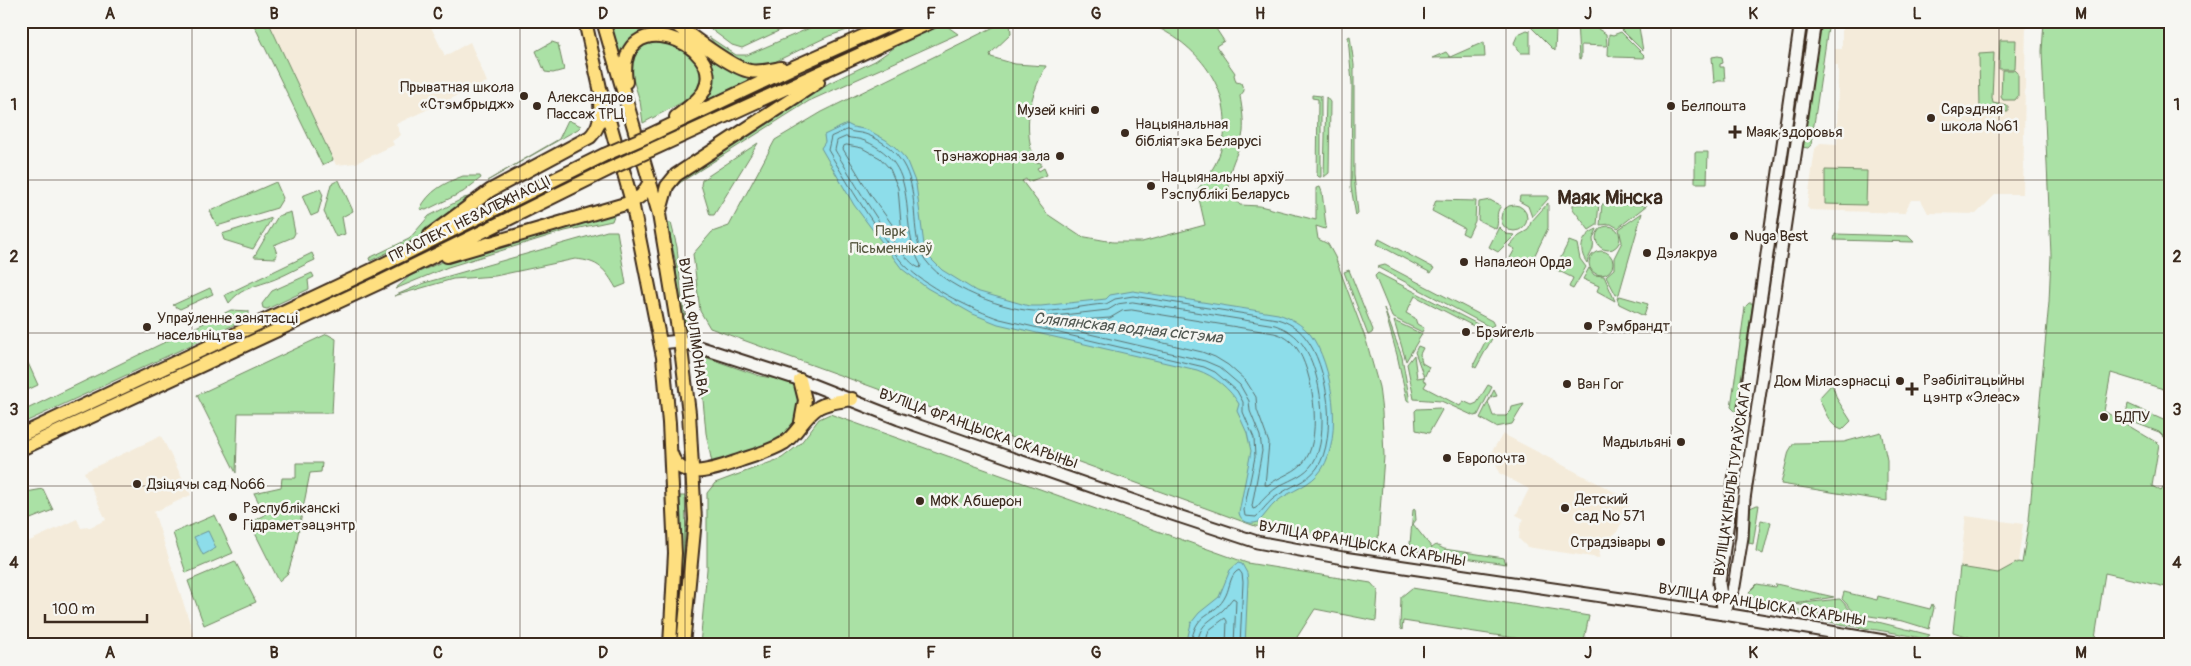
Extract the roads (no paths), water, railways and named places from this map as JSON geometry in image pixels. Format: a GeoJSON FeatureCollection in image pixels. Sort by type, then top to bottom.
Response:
{"type":"FeatureCollection","features":[{"type":"Feature","properties":{"kind":"main road"},"geometry":{"type":"LineString","coordinates":[[585,21],[600,88],[632,202],[666,379],[675,561],[670,645]]}},
{"type":"Feature","properties":{"kind":"main road","name":"ВУЛІЦА ФІЛІМОНАВА"},"geometry":{"type":"LineString","coordinates":[[603,21],[659,214],[680,341],[693,472],[695,520],[683,645]]}},
{"type":"Feature","properties":{"kind":"main road"},"geometry":{"type":"LineString","coordinates":[[671,21],[729,63],[743,70],[758,72],[796,66]]}},
{"type":"Feature","properties":{"kind":"main road","name":"ПРАСПЕКТ НЕЗАЛЕЖНАСЦІ"},"geometry":{"type":"LineString","coordinates":[[21,435],[410,250],[604,155],[897,21]]}},
{"type":"Feature","properties":{"kind":"main road","name":"ПРАСПЕКТ НЕЗАЛЕЖНАСЦІ"},"geometry":{"type":"LineString","coordinates":[[21,449],[405,269],[607,170],[933,21]]}},
{"type":"Feature","properties":{"kind":"main road","name":"ВУЛІЦА КІРЫЛЫ ТУРАЎСКАГА"},"geometry":{"type":"LineString","coordinates":[[1724,614],[1719,583],[1801,21]]}},
{"type":"Feature","properties":{"kind":"main road","name":"ВУЛІЦА КІРЫЛЫ ТУРАЎСКАГА"},"geometry":{"type":"LineString","coordinates":[[1724,614],[1734,586],[1743,503],[1815,21]]}},
{"type":"Feature","properties":{"kind":"main road"},"geometry":{"type":"LineString","coordinates":[[629,107],[625,68],[630,50],[638,41],[650,34],[663,35],[676,39],[702,58],[707,70],[704,91],[687,108],[653,133]]}},
{"type":"Feature","properties":{"kind":"main road"},"geometry":{"type":"LineString","coordinates":[[659,214],[667,186],[676,175],[852,59]]}},
{"type":"Feature","properties":{"kind":"main road"},"geometry":{"type":"LineString","coordinates":[[410,250],[491,190],[590,136],[600,121],[600,88]]}},
{"type":"Feature","properties":{"kind":"main road"},"geometry":{"type":"LineString","coordinates":[[405,269],[632,202],[642,195],[650,182]]}},
{"type":"Feature","properties":{"kind":"main road","name":"ВУЛІЦА ФРАНЦЫСКА СКАРЫНЫ"},"geometry":{"type":"LineString","coordinates":[[660,344],[680,341],[800,380],[899,419],[1257,542],[1343,558],[1724,614],[1908,645]]}},
{"type":"Feature","properties":{"kind":"main road"},"geometry":{"type":"LineString","coordinates":[[800,380],[805,405],[800,427]]}},
{"type":"Feature","properties":{"kind":"main road"},"geometry":{"type":"LineString","coordinates":[[670,451],[673,461],[693,472],[712,470],[766,452],[783,443],[800,427],[808,415],[822,406],[852,400]]}},
{"type":"Feature","properties":{"kind":"water","name":"Сляпянская водная сістэма"},"geometry":{"type":"Polygon","coordinates":[[[847,124],[868,130],[886,140],[906,159],[916,184],[924,245],[930,258],[942,270],[976,291],[1029,306],[1041,306],[1106,299],[1110,295],[1133,291],[1278,314],[1299,324],[1310,334],[1318,347],[1325,363],[1333,400],[1332,438],[1322,469],[1307,484],[1276,502],[1258,522],[1249,523],[1244,521],[1239,513],[1251,451],[1247,433],[1237,411],[1239,404],[1227,388],[1216,379],[1197,370],[998,324],[973,314],[927,288],[902,269],[854,205],[821,148],[825,142],[824,135],[847,124]]]}},
{"type":"Feature","properties":{"kind":"water"},"geometry":{"type":"Polygon","coordinates":[[[208,531],[216,548],[203,555],[194,537],[208,531]]]}},
{"type":"Feature","properties":{"kind":"water"},"geometry":{"type":"Polygon","coordinates":[[[1238,563],[1242,564],[1247,573],[1248,581],[1245,645],[1186,645],[1191,623],[1199,613],[1219,597],[1230,570],[1238,563]]]}},
{"type":"Feature","properties":{"kind":"place","name":"Прыватная школа «Стэмбрыдж»"},"geometry":{"type":"Point","coordinates":[524,96]}},
{"type":"Feature","properties":{"kind":"place","name":"Александров Пассаж ТРЦ"},"geometry":{"type":"Point","coordinates":[537,106]}},
{"type":"Feature","properties":{"kind":"place","name":"Белпошта"},"geometry":{"type":"Point","coordinates":[1671,106]}},
{"type":"Feature","properties":{"kind":"place","name":"Музей кнігі"},"geometry":{"type":"Point","coordinates":[1095,110]}},
{"type":"Feature","properties":{"kind":"place","name":"Сярэдняя школа №61"},"geometry":{"type":"Point","coordinates":[1931,118]}},
{"type":"Feature","properties":{"kind":"place","name":"Маяк здоровья"},"geometry":{"type":"Point","coordinates":[1735,132]}},
{"type":"Feature","properties":{"kind":"place","name":"Нацыянальная бібліятэка Беларусі"},"geometry":{"type":"Point","coordinates":[1125,133]}},
{"type":"Feature","properties":{"kind":"place","name":"Трэнажорная зала"},"geometry":{"type":"Point","coordinates":[1060,156]}},
{"type":"Feature","properties":{"kind":"place","name":"Нацыянальны архіў Рэспублікі Беларусь"},"geometry":{"type":"Point","coordinates":[1151,186]}},
{"type":"Feature","properties":{"kind":"place","name":"Nuga Best"},"geometry":{"type":"Point","coordinates":[1734,236]}},
{"type":"Feature","properties":{"kind":"place","name":"Дэлакруа"},"geometry":{"type":"Point","coordinates":[1647,253]}},
{"type":"Feature","properties":{"kind":"place","name":"Напалеон Орда"},"geometry":{"type":"Point","coordinates":[1464,262]}},
{"type":"Feature","properties":{"kind":"place","name":"Рэмбрандт"},"geometry":{"type":"Point","coordinates":[1588,326]}},
{"type":"Feature","properties":{"kind":"place","name":"Упраўленне занятасці насельніцтва"},"geometry":{"type":"Point","coordinates":[147,327]}},
{"type":"Feature","properties":{"kind":"place","name":"Брэйгель"},"geometry":{"type":"Point","coordinates":[1466,332]}},
{"type":"Feature","properties":{"kind":"place","name":"Дом Міласэрнасці"},"geometry":{"type":"Point","coordinates":[1900,381]}},
{"type":"Feature","properties":{"kind":"place","name":"Ван Гог"},"geometry":{"type":"Point","coordinates":[1567,384]}},
{"type":"Feature","properties":{"kind":"place","name":"Рэабілітацыйны цэнтр «Элеас»"},"geometry":{"type":"Point","coordinates":[1912,389]}},
{"type":"Feature","properties":{"kind":"place","name":"БДПУ"},"geometry":{"type":"Point","coordinates":[2104,417]}},
{"type":"Feature","properties":{"kind":"place","name":"Мадыльяні"},"geometry":{"type":"Point","coordinates":[1681,442]}},
{"type":"Feature","properties":{"kind":"place","name":"Европочта"},"geometry":{"type":"Point","coordinates":[1447,458]}},
{"type":"Feature","properties":{"kind":"place","name":"Дзіцячы сад №66"},"geometry":{"type":"Point","coordinates":[137,484]}},
{"type":"Feature","properties":{"kind":"place","name":"МФК Абшерон"},"geometry":{"type":"Point","coordinates":[920,501]}},
{"type":"Feature","properties":{"kind":"place","name":"Детский сад № 571"},"geometry":{"type":"Point","coordinates":[1565,508]}},
{"type":"Feature","properties":{"kind":"place","name":"Рэспубліканскі Гідраметэацэнтр"},"geometry":{"type":"Point","coordinates":[233,517]}},
{"type":"Feature","properties":{"kind":"place","name":"Страдзівары"},"geometry":{"type":"Point","coordinates":[1661,542]}},
{"type":"Feature","properties":{"kind":"district","name":"Маяк Мінска"},"geometry":{"type":"Point","coordinates":[1610,197]}},
{"type":"Feature","properties":{"kind":"park label","name":"Парк Пісьменнікаў"},"geometry":{"type":"Point","coordinates":[891,240]}}]}
